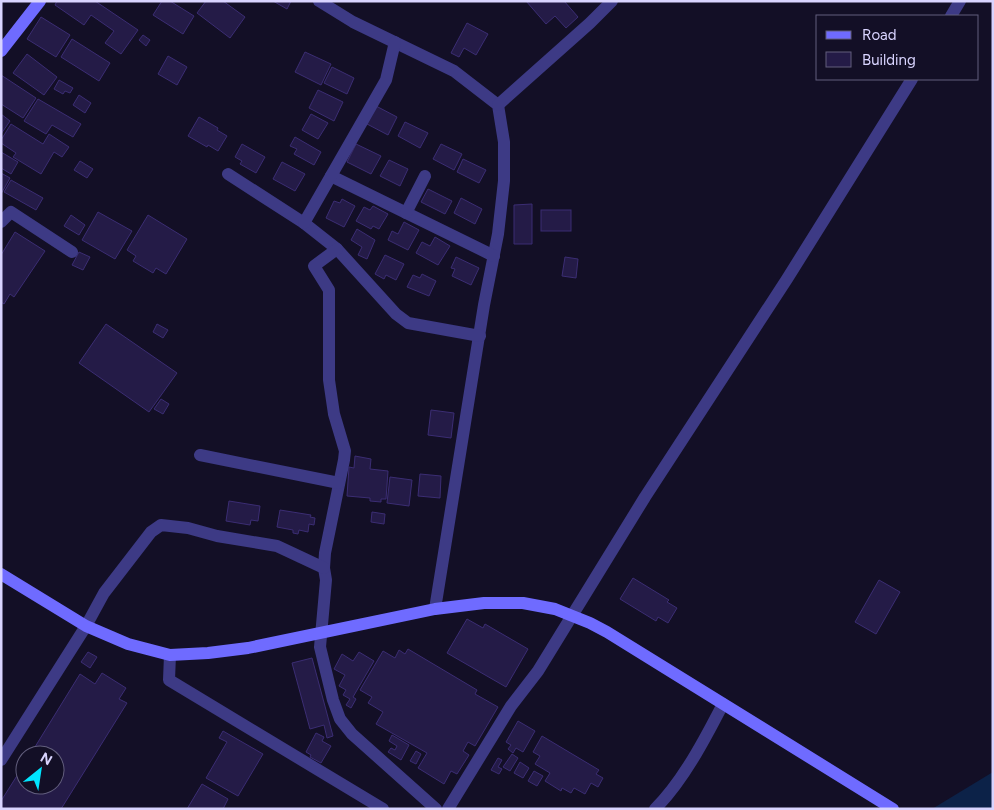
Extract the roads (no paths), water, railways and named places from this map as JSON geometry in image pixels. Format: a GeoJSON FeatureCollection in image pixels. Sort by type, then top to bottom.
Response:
{"type":"FeatureCollection","features":[{"type":"Feature","properties":{"kind":"street"},"geometry":{"type":"LineString","coordinates":[[1,51],[40,1]]}},
{"type":"Feature","properties":{"kind":"street"},"geometry":{"type":"LineString","coordinates":[[319,1],[353,22],[454,71],[498,105],[504,142],[504,181],[494,256],[435,610]]}},
{"type":"Feature","properties":{"kind":"street"},"geometry":{"type":"LineString","coordinates":[[498,105],[612,1]]}},
{"type":"Feature","properties":{"kind":"street"},"geometry":{"type":"LineString","coordinates":[[952,15],[960,1]]}},
{"type":"Feature","properties":{"kind":"street"},"geometry":{"type":"LineString","coordinates":[[304,223],[386,80],[395,42]]}},
{"type":"Feature","properties":{"kind":"street"},"geometry":{"type":"LineString","coordinates":[[448,809],[511,706],[538,671],[645,497],[787,279],[911,80]]}},
{"type":"Feature","properties":{"kind":"street"},"geometry":{"type":"LineString","coordinates":[[228,174],[304,223],[337,249],[396,314],[408,323],[480,336]]}},
{"type":"Feature","properties":{"kind":"street"},"geometry":{"type":"LineString","coordinates":[[331,176],[494,256]]}},
{"type":"Feature","properties":{"kind":"street"},"geometry":{"type":"LineString","coordinates":[[406,213],[425,176]]}},
{"type":"Feature","properties":{"kind":"street"},"geometry":{"type":"LineString","coordinates":[[1,222],[11,212],[72,252]]}},
{"type":"Feature","properties":{"kind":"street"},"geometry":{"type":"LineString","coordinates":[[337,249],[314,266],[329,290],[329,380],[334,414],[344,451],[325,554],[324,568],[326,580],[320,647],[333,700],[340,719],[352,734],[436,809]]}},
{"type":"Feature","properties":{"kind":"street"},"geometry":{"type":"LineString","coordinates":[[200,455],[339,483]]}},
{"type":"Feature","properties":{"kind":"street"},"geometry":{"type":"LineString","coordinates":[[1,760],[86,626],[104,593],[151,532],[161,525],[188,528],[217,536],[277,546],[324,568]]}},
{"type":"Feature","properties":{"kind":"street"},"geometry":{"type":"LineString","coordinates":[[1,574],[86,626],[128,644],[170,655],[248,648],[435,610],[484,604],[523,603],[555,609],[607,632],[893,809]]}},
{"type":"Feature","properties":{"kind":"street"},"geometry":{"type":"LineString","coordinates":[[170,655],[169,680],[383,809]]}},
{"type":"Feature","properties":{"kind":"street"},"geometry":{"type":"LineString","coordinates":[[656,809],[663,802],[708,734],[723,704]]}},
{"type":"Feature","properties":{"kind":"water"},"geometry":{"type":"Polygon","coordinates":[[[993,772],[993,809],[932,809],[993,772]]]}}]}
